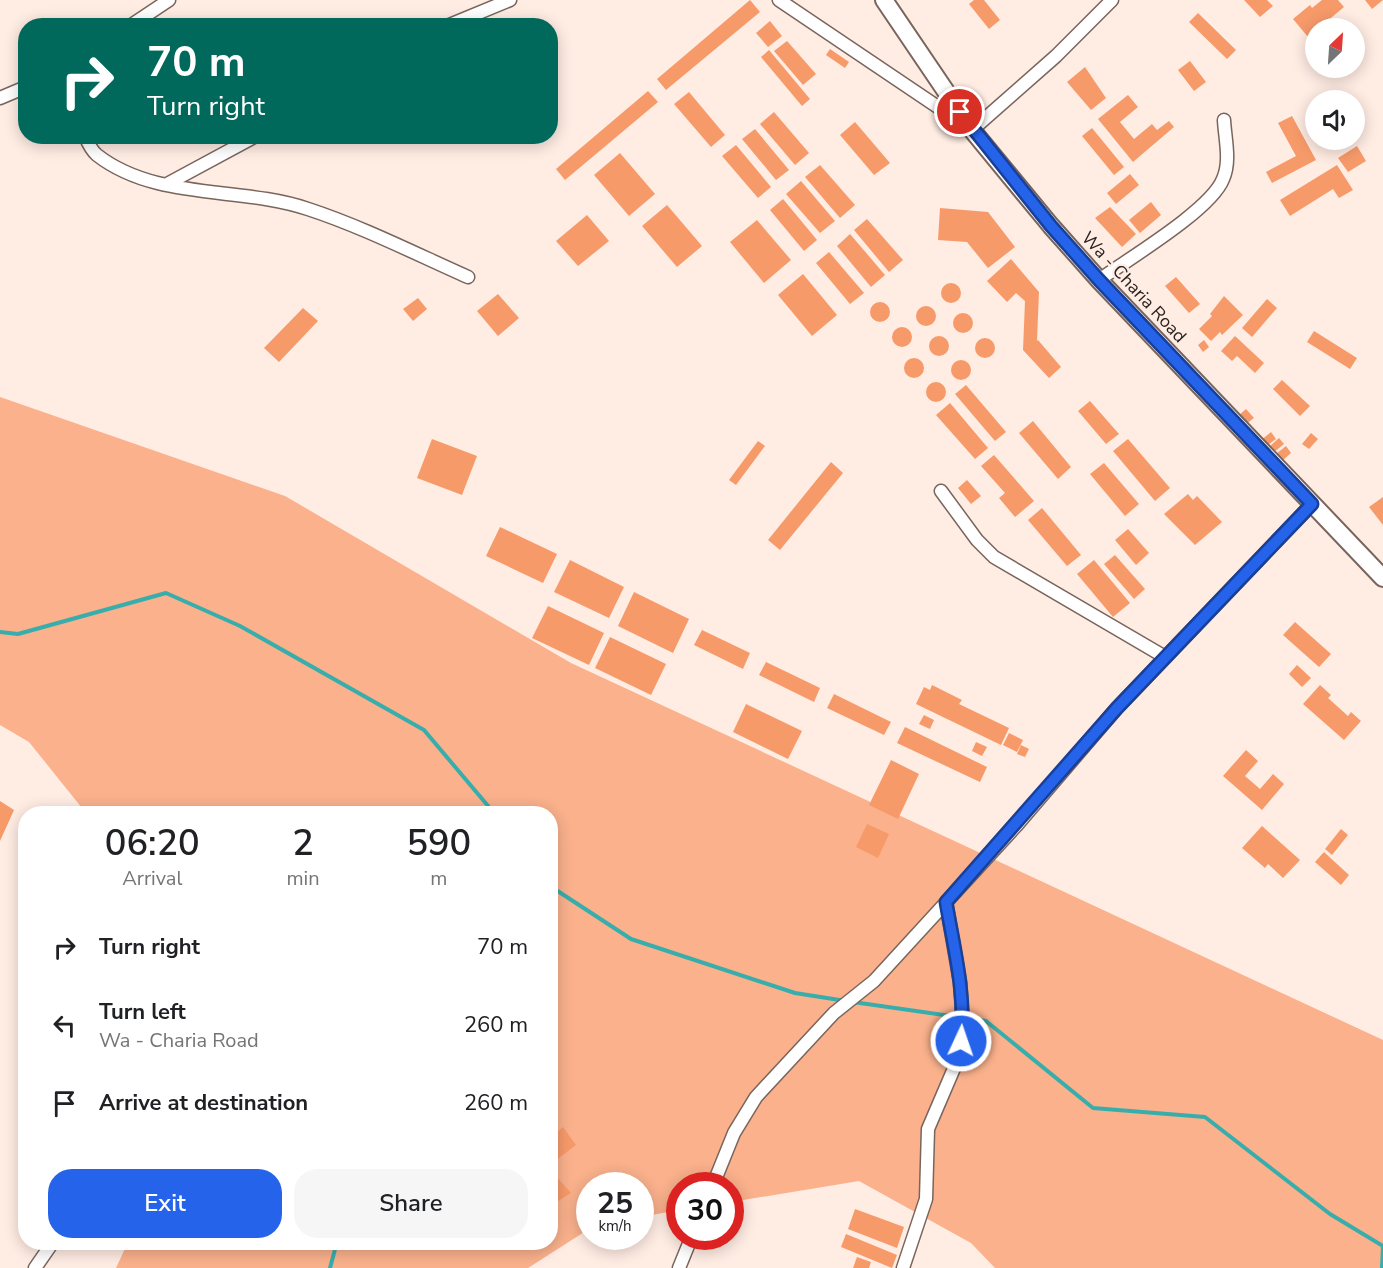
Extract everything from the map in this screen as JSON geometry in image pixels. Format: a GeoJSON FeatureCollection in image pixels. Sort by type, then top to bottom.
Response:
{"type":"FeatureCollection","features":[{"type":"Feature","properties":{"kind":"street"},"geometry":{"type":"LineString","coordinates":[[142,18],[170,0]]}},
{"type":"Feature","properties":{"kind":"street"},"geometry":{"type":"LineString","coordinates":[[466,18],[510,0]]}},
{"type":"Feature","properties":{"kind":"street"},"geometry":{"type":"LineString","coordinates":[[779,0],[972,130],[1056,56],[1112,0]]}},
{"type":"Feature","properties":{"kind":"street","name":"Wa - Charia Road"},"geometry":{"type":"LineString","coordinates":[[884,0],[972,130],[1099,280],[1383,578]]}},
{"type":"Feature","properties":{"kind":"street"},"geometry":{"type":"LineString","coordinates":[[0,98],[18,90]]}},
{"type":"Feature","properties":{"kind":"street"},"geometry":{"type":"LineString","coordinates":[[1099,280],[1188,217],[1213,195],[1223,182],[1227,167],[1224,120]]}},
{"type":"Feature","properties":{"kind":"street"},"geometry":{"type":"LineString","coordinates":[[89,144],[95,154],[124,172],[167,184],[212,192],[271,198],[309,209],[468,277]]}},
{"type":"Feature","properties":{"kind":"street"},"geometry":{"type":"LineString","coordinates":[[167,184],[241,144]]}},
{"type":"Feature","properties":{"kind":"street"},"geometry":{"type":"LineString","coordinates":[[941,491],[977,540],[994,557],[1166,657]]}},
{"type":"Feature","properties":{"kind":"street"},"geometry":{"type":"LineString","coordinates":[[718,1172],[734,1133],[756,1097],[834,1013],[874,981],[1016,826],[1066,765],[1312,504]]}},
{"type":"Feature","properties":{"kind":"street"},"geometry":{"type":"LineString","coordinates":[[903,1268],[926,1199],[928,1130],[960,1050],[963,1023],[960,982],[946,902]]}},
{"type":"Feature","properties":{"kind":"street"},"geometry":{"type":"LineString","coordinates":[[35,1268],[47,1250]]}},
{"type":"Feature","properties":{"kind":"street"},"geometry":{"type":"LineString","coordinates":[[679,1268],[686,1250]]}},
{"type":"Feature","properties":{"kind":"shaded area"},"geometry":{"type":"Polygon","coordinates":[[[0,397],[285,496],[571,663],[1383,1040],[1383,1268],[995,1268],[971,1243],[859,1181],[744,1200],[744,1172],[666,1172],[666,1212],[654,1215],[654,1172],[576,1172],[576,1237],[558,1249],[558,806],[80,806],[29,742],[0,725],[0,397]]]}},
{"type":"Feature","properties":{"kind":"shaded area"},"geometry":{"type":"Polygon","coordinates":[[[124,1250],[556,1250],[528,1268],[116,1268],[124,1250]]]}},
{"type":"Feature","properties":{"kind":"building"},"geometry":{"type":"Polygon","coordinates":[[[750,0],[760,12],[666,90],[657,79],[750,0]]]}},
{"type":"Feature","properties":{"kind":"building"},"geometry":{"type":"Polygon","coordinates":[[[974,0],[984,0],[1000,20],[989,29],[969,4],[974,0]]]}},
{"type":"Feature","properties":{"kind":"building"},"geometry":{"type":"Polygon","coordinates":[[[1244,0],[1267,0],[1273,6],[1260,17],[1244,0]]]}},
{"type":"Feature","properties":{"kind":"building"},"geometry":{"type":"Polygon","coordinates":[[[1322,0],[1338,0],[1344,7],[1331,18],[1305,18],[1305,33],[1293,19],[1310,5],[1312,8],[1322,0]]]}},
{"type":"Feature","properties":{"kind":"building"},"geometry":{"type":"Polygon","coordinates":[[[1365,0],[1383,0],[1372,9],[1365,0]]]}},
{"type":"Feature","properties":{"kind":"building"},"geometry":{"type":"Polygon","coordinates":[[[1198,13],[1236,50],[1227,59],[1189,22],[1198,13]]]}},
{"type":"Feature","properties":{"kind":"building"},"geometry":{"type":"Polygon","coordinates":[[[770,21],[782,36],[768,47],[756,33],[770,21]]]}},
{"type":"Feature","properties":{"kind":"building"},"geometry":{"type":"Polygon","coordinates":[[[787,41],[816,74],[803,85],[774,51],[787,41]]]}},
{"type":"Feature","properties":{"kind":"building"},"geometry":{"type":"Polygon","coordinates":[[[830,49],[849,62],[845,68],[826,55],[830,49]]]}},
{"type":"Feature","properties":{"kind":"building"},"geometry":{"type":"Polygon","coordinates":[[[769,50],[810,99],[802,106],[761,57],[769,50]]]}},
{"type":"Feature","properties":{"kind":"building"},"geometry":{"type":"Polygon","coordinates":[[[1190,61],[1206,82],[1194,91],[1178,70],[1190,61]]]}},
{"type":"Feature","properties":{"kind":"building"},"geometry":{"type":"Polygon","coordinates":[[[1085,67],[1106,98],[1091,110],[1067,82],[1085,67]]]}},
{"type":"Feature","properties":{"kind":"building"},"geometry":{"type":"Polygon","coordinates":[[[648,91],[658,102],[565,180],[556,169],[648,91]]]}},
{"type":"Feature","properties":{"kind":"building"},"geometry":{"type":"Polygon","coordinates":[[[689,92],[725,135],[711,147],[674,104],[689,92]]]}},
{"type":"Feature","properties":{"kind":"building"},"geometry":{"type":"Polygon","coordinates":[[[1128,95],[1138,107],[1120,122],[1134,139],[1152,124],[1157,130],[1169,121],[1174,127],[1133,162],[1098,119],[1128,95]]]}},
{"type":"Feature","properties":{"kind":"building"},"geometry":{"type":"Polygon","coordinates":[[[774,112],[809,153],[795,165],[760,124],[774,112]]]}},
{"type":"Feature","properties":{"kind":"building"},"geometry":{"type":"Polygon","coordinates":[[[1292,116],[1305,140],[1305,150],[1311,150],[1316,160],[1272,183],[1266,172],[1296,156],[1278,123],[1292,116]]]}},
{"type":"Feature","properties":{"kind":"building"},"geometry":{"type":"Polygon","coordinates":[[[855,122],[890,163],[874,175],[840,135],[855,122]]]}},
{"type":"Feature","properties":{"kind":"building"},"geometry":{"type":"Polygon","coordinates":[[[1092,128],[1124,167],[1114,175],[1082,136],[1092,128]]]}},
{"type":"Feature","properties":{"kind":"building"},"geometry":{"type":"Polygon","coordinates":[[[755,129],[789,170],[776,180],[742,139],[755,129]]]}},
{"type":"Feature","properties":{"kind":"building"},"geometry":{"type":"Polygon","coordinates":[[[736,145],[771,187],[758,198],[722,156],[736,145]]]}},
{"type":"Feature","properties":{"kind":"building"},"geometry":{"type":"Polygon","coordinates":[[[1351,150],[1359,150],[1366,161],[1348,172],[1338,158],[1351,150]]]}},
{"type":"Feature","properties":{"kind":"building"},"geometry":{"type":"Polygon","coordinates":[[[620,153],[655,194],[629,216],[594,175],[620,153]]]}},
{"type":"Feature","properties":{"kind":"building"},"geometry":{"type":"Polygon","coordinates":[[[820,165],[855,205],[840,218],[805,177],[820,165]]]}},
{"type":"Feature","properties":{"kind":"building"},"geometry":{"type":"Polygon","coordinates":[[[1337,165],[1353,190],[1339,198],[1333,189],[1290,216],[1280,200],[1337,165]]]}},
{"type":"Feature","properties":{"kind":"building"},"geometry":{"type":"Polygon","coordinates":[[[1130,174],[1139,185],[1116,204],[1107,193],[1130,174]]]}},
{"type":"Feature","properties":{"kind":"building"},"geometry":{"type":"Polygon","coordinates":[[[801,181],[835,221],[820,233],[786,194],[801,181]]]}},
{"type":"Feature","properties":{"kind":"building"},"geometry":{"type":"Polygon","coordinates":[[[783,199],[817,240],[804,251],[770,210],[783,199]]]}},
{"type":"Feature","properties":{"kind":"building"},"geometry":{"type":"Polygon","coordinates":[[[1151,202],[1161,215],[1140,233],[1129,220],[1151,202]]]}},
{"type":"Feature","properties":{"kind":"building"},"geometry":{"type":"Polygon","coordinates":[[[667,205],[702,246],[677,267],[642,226],[667,205]]]}},
{"type":"Feature","properties":{"kind":"building"},"geometry":{"type":"Polygon","coordinates":[[[1110,207],[1136,234],[1122,247],[1095,218],[1110,207]]]}},
{"type":"Feature","properties":{"kind":"building"},"geometry":{"type":"Polygon","coordinates":[[[940,208],[988,212],[1015,247],[988,268],[967,242],[938,240],[940,208]]]}},
{"type":"Feature","properties":{"kind":"building"},"geometry":{"type":"Polygon","coordinates":[[[587,215],[609,241],[578,266],[556,241],[587,215]]]}},
{"type":"Feature","properties":{"kind":"building"},"geometry":{"type":"Polygon","coordinates":[[[867,219],[903,260],[889,272],[854,230],[867,219]]]}},
{"type":"Feature","properties":{"kind":"building"},"geometry":{"type":"Polygon","coordinates":[[[757,220],[791,260],[764,283],[730,242],[757,220]]]}},
{"type":"Feature","properties":{"kind":"building"},"geometry":{"type":"Polygon","coordinates":[[[850,234],[885,275],[871,287],[837,246],[850,234]]]}},
{"type":"Feature","properties":{"kind":"building"},"geometry":{"type":"Polygon","coordinates":[[[829,252],[864,293],[850,304],[816,263],[829,252]]]}},
{"type":"Feature","properties":{"kind":"building"},"geometry":{"type":"Polygon","coordinates":[[[1011,259],[1039,292],[1037,341],[1061,367],[1049,378],[1023,350],[1025,301],[1016,293],[1007,302],[987,281],[1011,259]]]}},
{"type":"Feature","properties":{"kind":"building"},"geometry":{"type":"Polygon","coordinates":[[[803,274],[837,315],[812,336],[778,295],[803,274]]]}},
{"type":"Feature","properties":{"kind":"building"},"geometry":{"type":"Polygon","coordinates":[[[1176,277],[1200,304],[1189,313],[1165,286],[1176,277]]]}},
{"type":"Feature","properties":{"kind":"building"},"geometry":{"type":"Polygon","coordinates":[[[951,283],[958,286],[961,293],[958,300],[951,303],[944,300],[941,293],[944,286],[951,283]]]}},
{"type":"Feature","properties":{"kind":"building"},"geometry":{"type":"Polygon","coordinates":[[[498,294],[519,318],[498,336],[477,311],[498,294]]]}},
{"type":"Feature","properties":{"kind":"building"},"geometry":{"type":"Polygon","coordinates":[[[1224,296],[1243,315],[1222,335],[1220,332],[1211,341],[1199,329],[1212,316],[1210,314],[1224,296]]]}},
{"type":"Feature","properties":{"kind":"building"},"geometry":{"type":"Polygon","coordinates":[[[418,298],[427,309],[413,321],[403,309],[418,298]]]}},
{"type":"Feature","properties":{"kind":"building"},"geometry":{"type":"Polygon","coordinates":[[[1267,299],[1277,308],[1252,337],[1242,328],[1267,299]]]}},
{"type":"Feature","properties":{"kind":"building"},"geometry":{"type":"Polygon","coordinates":[[[880,302],[887,305],[890,312],[887,319],[880,322],[873,319],[870,312],[873,305],[880,302]]]}},
{"type":"Feature","properties":{"kind":"building"},"geometry":{"type":"Polygon","coordinates":[[[926,306],[933,309],[936,316],[933,323],[926,326],[919,323],[916,316],[919,309],[926,306]]]}},
{"type":"Feature","properties":{"kind":"building"},"geometry":{"type":"Polygon","coordinates":[[[303,308],[318,321],[279,362],[264,348],[303,308]]]}},
{"type":"Feature","properties":{"kind":"building"},"geometry":{"type":"Polygon","coordinates":[[[963,313],[970,316],[973,323],[970,330],[963,333],[956,330],[953,323],[956,316],[963,313]]]}},
{"type":"Feature","properties":{"kind":"building"},"geometry":{"type":"Polygon","coordinates":[[[902,327],[909,330],[912,337],[909,344],[902,347],[895,344],[892,337],[895,330],[902,327]]]}},
{"type":"Feature","properties":{"kind":"building"},"geometry":{"type":"Polygon","coordinates":[[[1314,331],[1357,358],[1350,369],[1307,342],[1314,331]]]}},
{"type":"Feature","properties":{"kind":"building"},"geometry":{"type":"Polygon","coordinates":[[[939,336],[946,339],[949,346],[946,353],[939,356],[932,353],[929,346],[932,339],[939,336]]]}},
{"type":"Feature","properties":{"kind":"building"},"geometry":{"type":"Polygon","coordinates":[[[1235,336],[1264,363],[1255,373],[1237,356],[1232,361],[1221,351],[1235,336]]]}},
{"type":"Feature","properties":{"kind":"building"},"geometry":{"type":"Polygon","coordinates":[[[985,338],[992,341],[995,348],[992,355],[985,358],[978,355],[975,348],[978,341],[985,338]]]}},
{"type":"Feature","properties":{"kind":"building"},"geometry":{"type":"Polygon","coordinates":[[[1204,340],[1209,347],[1203,352],[1198,345],[1204,340]]]}},
{"type":"Feature","properties":{"kind":"building"},"geometry":{"type":"Polygon","coordinates":[[[914,358],[921,361],[924,368],[921,375],[914,378],[907,375],[904,368],[907,361],[914,358]]]}},
{"type":"Feature","properties":{"kind":"building"},"geometry":{"type":"Polygon","coordinates":[[[961,360],[968,363],[971,370],[968,377],[961,380],[954,377],[951,370],[954,363],[961,360]]]}},
{"type":"Feature","properties":{"kind":"building"},"geometry":{"type":"Polygon","coordinates":[[[1282,380],[1310,406],[1300,416],[1273,389],[1282,380]]]}},
{"type":"Feature","properties":{"kind":"building"},"geometry":{"type":"Polygon","coordinates":[[[936,382],[943,385],[946,392],[943,399],[936,402],[929,399],[926,392],[929,385],[936,382]]]}},
{"type":"Feature","properties":{"kind":"building"},"geometry":{"type":"Polygon","coordinates":[[[966,385],[1006,432],[995,441],[955,394],[966,385]]]}},
{"type":"Feature","properties":{"kind":"building"},"geometry":{"type":"Polygon","coordinates":[[[1090,401],[1119,434],[1106,444],[1078,411],[1090,401]]]}},
{"type":"Feature","properties":{"kind":"building"},"geometry":{"type":"Polygon","coordinates":[[[950,403],[988,448],[975,459],[936,415],[950,403]]]}},
{"type":"Feature","properties":{"kind":"building"},"geometry":{"type":"Polygon","coordinates":[[[1246,409],[1254,418],[1246,424],[1238,416],[1246,409]]]}},
{"type":"Feature","properties":{"kind":"building"},"geometry":{"type":"Polygon","coordinates":[[[1033,421],[1071,467],[1058,479],[1019,433],[1033,421]]]}},
{"type":"Feature","properties":{"kind":"building"},"geometry":{"type":"Polygon","coordinates":[[[1271,432],[1276,439],[1265,447],[1260,441],[1271,432]]]}},
{"type":"Feature","properties":{"kind":"building"},"geometry":{"type":"Polygon","coordinates":[[[1311,433],[1318,439],[1309,449],[1302,444],[1311,433]]]}},
{"type":"Feature","properties":{"kind":"building"},"geometry":{"type":"Polygon","coordinates":[[[1279,438],[1284,444],[1273,453],[1269,447],[1279,438]]]}},
{"type":"Feature","properties":{"kind":"building"},"geometry":{"type":"Polygon","coordinates":[[[432,439],[477,456],[462,495],[417,478],[432,439]]]}},
{"type":"Feature","properties":{"kind":"building"},"geometry":{"type":"Polygon","coordinates":[[[1128,439],[1170,488],[1155,501],[1113,451],[1128,439]]]}},
{"type":"Feature","properties":{"kind":"building"},"geometry":{"type":"Polygon","coordinates":[[[758,441],[765,446],[736,485],[729,480],[758,441]]]}},
{"type":"Feature","properties":{"kind":"building"},"geometry":{"type":"Polygon","coordinates":[[[1286,446],[1291,453],[1282,461],[1276,454],[1286,446]]]}},
{"type":"Feature","properties":{"kind":"building"},"geometry":{"type":"Polygon","coordinates":[[[994,455],[1034,501],[1015,517],[999,498],[1005,493],[981,466],[994,455]]]}},
{"type":"Feature","properties":{"kind":"building"},"geometry":{"type":"Polygon","coordinates":[[[831,462],[843,473],[780,550],[768,540],[831,462]]]}},
{"type":"Feature","properties":{"kind":"building"},"geometry":{"type":"Polygon","coordinates":[[[1104,463],[1139,504],[1125,516],[1090,474],[1104,463]]]}},
{"type":"Feature","properties":{"kind":"building"},"geometry":{"type":"Polygon","coordinates":[[[967,480],[981,496],[971,504],[958,488],[967,480]]]}},
{"type":"Feature","properties":{"kind":"building"},"geometry":{"type":"Polygon","coordinates":[[[1188,494],[1193,500],[1197,496],[1222,522],[1195,545],[1164,514],[1188,494]]]}},
{"type":"Feature","properties":{"kind":"building"},"geometry":{"type":"Polygon","coordinates":[[[1383,497],[1383,525],[1369,507],[1383,497]]]}},
{"type":"Feature","properties":{"kind":"building"},"geometry":{"type":"Polygon","coordinates":[[[1042,508],[1081,555],[1067,566],[1028,520],[1042,508]]]}},
{"type":"Feature","properties":{"kind":"building"},"geometry":{"type":"Polygon","coordinates":[[[500,527],[557,554],[543,583],[486,556],[500,527]]]}},
{"type":"Feature","properties":{"kind":"building"},"geometry":{"type":"Polygon","coordinates":[[[1128,529],[1149,553],[1136,565],[1115,540],[1128,529]]]}},
{"type":"Feature","properties":{"kind":"building"},"geometry":{"type":"Polygon","coordinates":[[[1115,555],[1145,589],[1134,599],[1104,564],[1115,555]]]}},
{"type":"Feature","properties":{"kind":"building"},"geometry":{"type":"Polygon","coordinates":[[[570,560],[624,587],[609,618],[554,592],[570,560]]]}},
{"type":"Feature","properties":{"kind":"building"},"geometry":{"type":"Polygon","coordinates":[[[1094,560],[1130,603],[1113,617],[1077,574],[1094,560]]]}},
{"type":"Feature","properties":{"kind":"building"},"geometry":{"type":"Polygon","coordinates":[[[634,592],[689,619],[673,653],[618,626],[634,592]]]}},
{"type":"Feature","properties":{"kind":"building"},"geometry":{"type":"Polygon","coordinates":[[[548,606],[604,633],[589,665],[532,638],[548,606]]]}},
{"type":"Feature","properties":{"kind":"building"},"geometry":{"type":"Polygon","coordinates":[[[1295,622],[1331,654],[1319,667],[1283,635],[1295,622]]]}},
{"type":"Feature","properties":{"kind":"building"},"geometry":{"type":"Polygon","coordinates":[[[702,630],[750,653],[743,669],[694,645],[702,630]]]}},
{"type":"Feature","properties":{"kind":"building"},"geometry":{"type":"Polygon","coordinates":[[[610,637],[666,664],[651,695],[595,668],[610,637]]]}},
{"type":"Feature","properties":{"kind":"building"},"geometry":{"type":"Polygon","coordinates":[[[766,662],[820,688],[814,702],[759,675],[766,662]]]}},
{"type":"Feature","properties":{"kind":"building"},"geometry":{"type":"Polygon","coordinates":[[[1297,665],[1311,678],[1302,687],[1289,674],[1297,665]]]}},
{"type":"Feature","properties":{"kind":"building"},"geometry":{"type":"Polygon","coordinates":[[[932,685],[962,700],[959,704],[1009,728],[1001,745],[916,704],[924,687],[930,690],[932,685]]]}},
{"type":"Feature","properties":{"kind":"building"},"geometry":{"type":"Polygon","coordinates":[[[1320,685],[1331,695],[1328,698],[1348,716],[1351,712],[1361,721],[1344,740],[1303,704],[1320,685]]]}},
{"type":"Feature","properties":{"kind":"building"},"geometry":{"type":"Polygon","coordinates":[[[834,694],[891,722],[884,735],[827,708],[834,694]]]}},
{"type":"Feature","properties":{"kind":"building"},"geometry":{"type":"Polygon","coordinates":[[[746,704],[802,731],[788,759],[733,732],[746,704]]]}},
{"type":"Feature","properties":{"kind":"building"},"geometry":{"type":"Polygon","coordinates":[[[924,715],[934,720],[930,729],[919,724],[924,715]]]}},
{"type":"Feature","properties":{"kind":"building"},"geometry":{"type":"Polygon","coordinates":[[[905,727],[987,767],[980,782],[897,743],[905,727]]]}},
{"type":"Feature","properties":{"kind":"building"},"geometry":{"type":"Polygon","coordinates":[[[1009,733],[1023,740],[1017,752],[1003,745],[1009,733]]]}},
{"type":"Feature","properties":{"kind":"building"},"geometry":{"type":"Polygon","coordinates":[[[976,742],[987,747],[982,756],[972,751],[976,742]]]}},
{"type":"Feature","properties":{"kind":"building"},"geometry":{"type":"Polygon","coordinates":[[[1021,745],[1029,749],[1025,757],[1017,754],[1021,745]]]}},
{"type":"Feature","properties":{"kind":"building"},"geometry":{"type":"Polygon","coordinates":[[[1246,750],[1258,761],[1245,776],[1260,789],[1273,774],[1284,784],[1262,810],[1223,776],[1246,750]]]}},
{"type":"Feature","properties":{"kind":"building"},"geometry":{"type":"Polygon","coordinates":[[[891,760],[919,774],[898,819],[869,805],[891,760]]]}},
{"type":"Feature","properties":{"kind":"building"},"geometry":{"type":"Polygon","coordinates":[[[0,801],[14,810],[0,841],[0,801]]]}},
{"type":"Feature","properties":{"kind":"building"},"geometry":{"type":"Polygon","coordinates":[[[867,824],[889,834],[878,858],[856,847],[867,824]]]}},
{"type":"Feature","properties":{"kind":"building"},"geometry":{"type":"Polygon","coordinates":[[[1262,826],[1300,860],[1283,878],[1268,864],[1265,868],[1242,848],[1262,826]]]}},
{"type":"Feature","properties":{"kind":"building"},"geometry":{"type":"Polygon","coordinates":[[[1341,829],[1348,835],[1332,855],[1325,849],[1341,829]]]}},
{"type":"Feature","properties":{"kind":"building"},"geometry":{"type":"Polygon","coordinates":[[[1324,852],[1349,875],[1341,885],[1315,862],[1324,852]]]}},
{"type":"Feature","properties":{"kind":"building"},"geometry":{"type":"Polygon","coordinates":[[[563,1127],[576,1145],[558,1159],[558,1131],[563,1127]]]}},
{"type":"Feature","properties":{"kind":"building"},"geometry":{"type":"Polygon","coordinates":[[[558,1178],[571,1193],[558,1201],[558,1178]]]}},
{"type":"Feature","properties":{"kind":"building"},"geometry":{"type":"Polygon","coordinates":[[[855,1209],[904,1227],[897,1248],[848,1229],[855,1209]]]}},
{"type":"Feature","properties":{"kind":"building"},"geometry":{"type":"Polygon","coordinates":[[[846,1234],[897,1255],[892,1268],[841,1247],[846,1234]]]}},
{"type":"Feature","properties":{"kind":"building"},"geometry":{"type":"Polygon","coordinates":[[[857,1257],[871,1262],[869,1268],[853,1268],[857,1257]]]}},
{"type":"Feature","properties":{"kind":"waterway"},"geometry":{"type":"LineString","coordinates":[[0,632],[18,634],[166,593],[240,626],[424,730],[488,806]]}},
{"type":"Feature","properties":{"kind":"waterway"},"geometry":{"type":"LineString","coordinates":[[558,891],[631,939],[795,993],[846,1001]]}},
{"type":"Feature","properties":{"kind":"waterway"},"geometry":{"type":"LineString","coordinates":[[853,1002],[986,1021],[1093,1108],[1205,1117],[1330,1214],[1383,1246],[1382,1268]]}},
{"type":"Feature","properties":{"kind":"waterway"},"geometry":{"type":"LineString","coordinates":[[330,1268],[335,1250]]}},
{"type":"Feature","properties":{"kind":"route"},"geometry":{"type":"LineString","coordinates":[[960,112],[972,130],[1051,226],[1099,280],[1312,504],[1117,708],[1016,826],[946,902],[960,982],[963,1023],[961,1041]]}}]}
